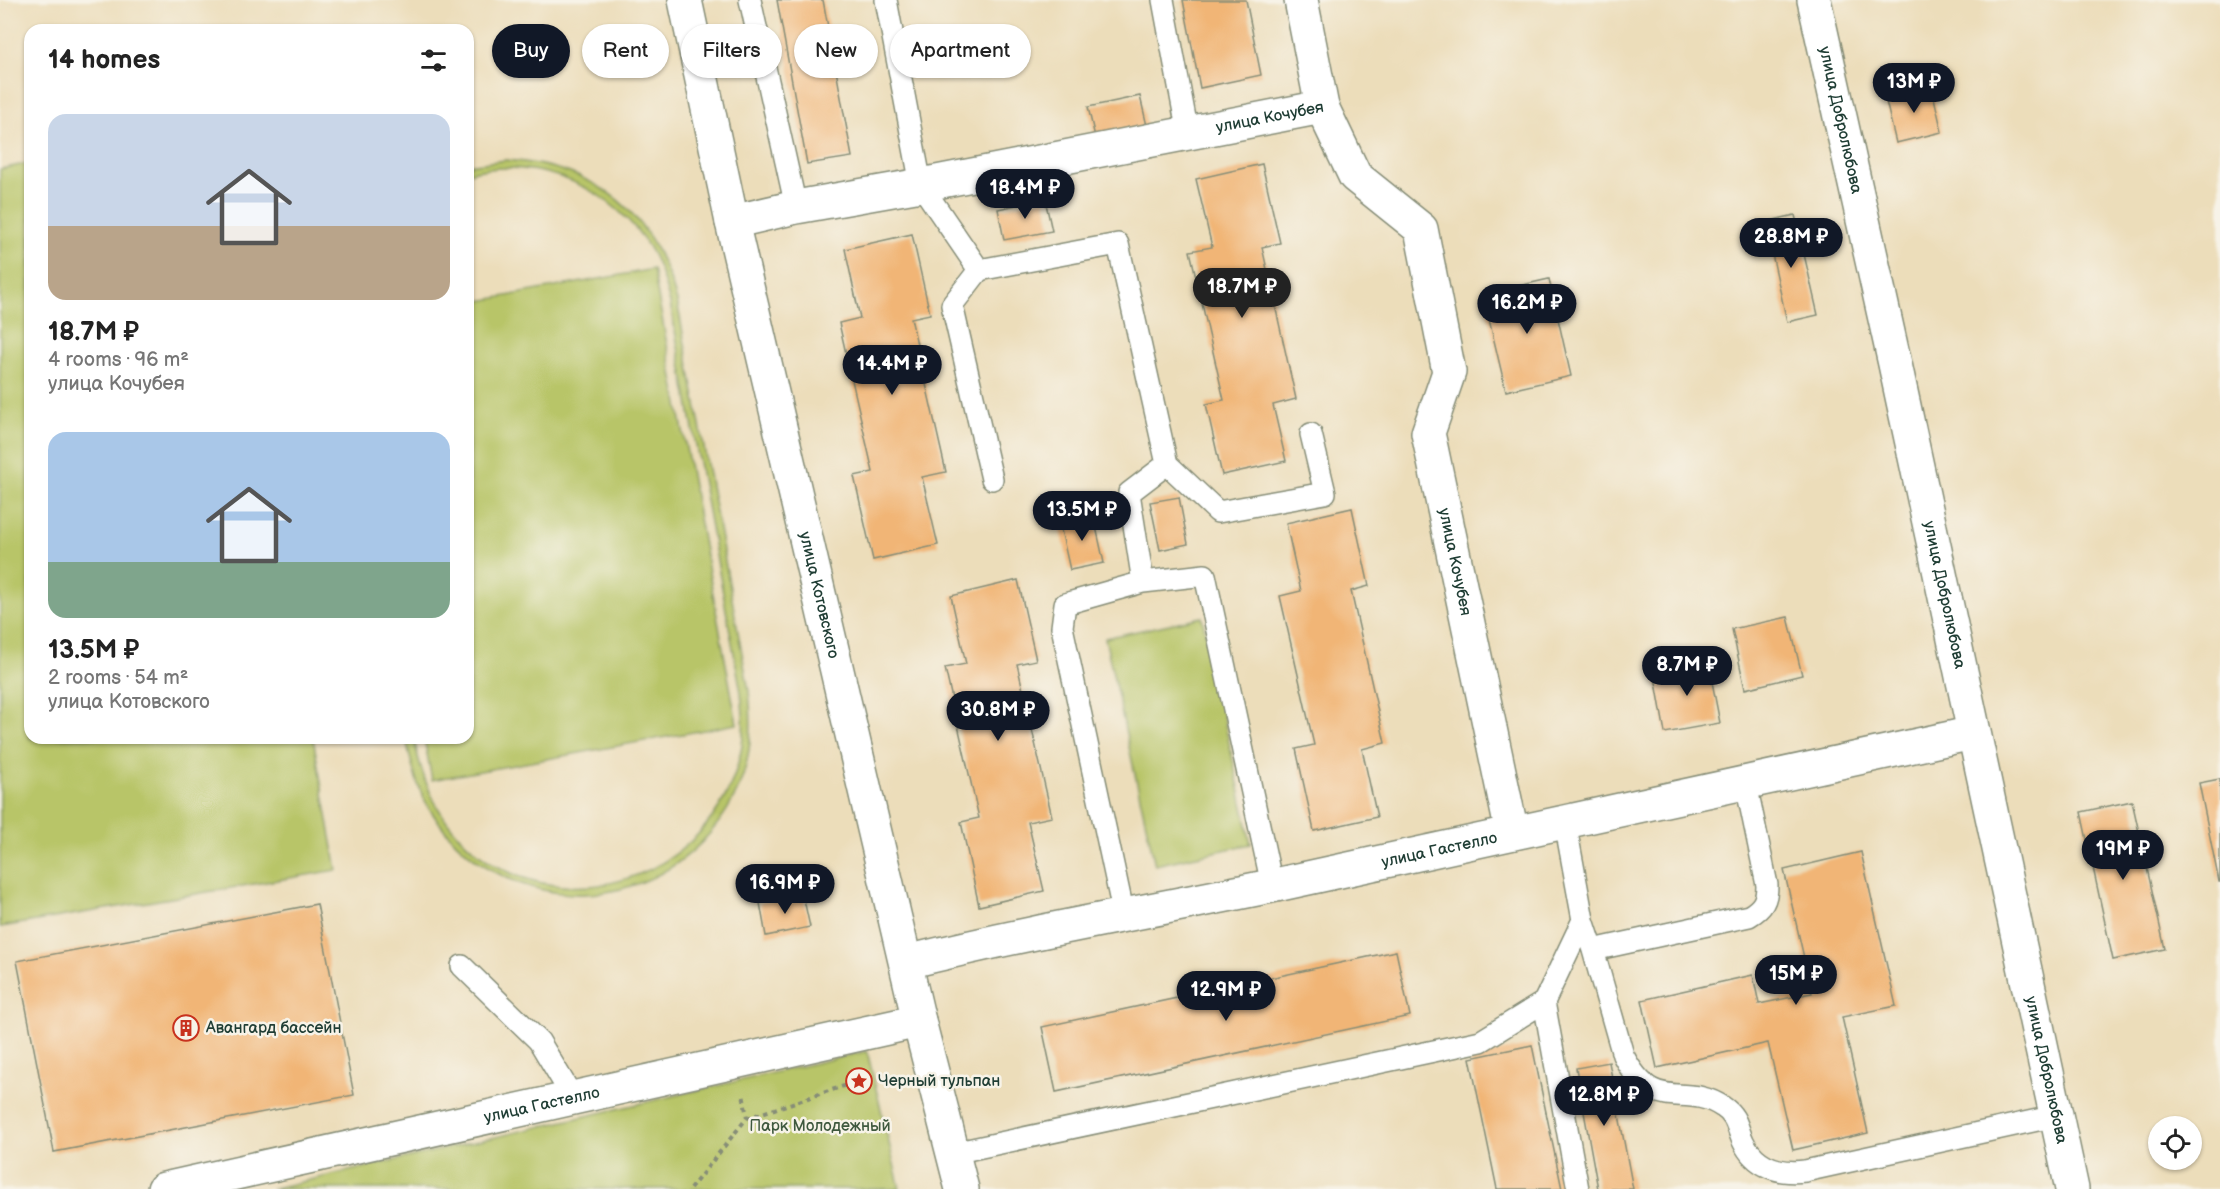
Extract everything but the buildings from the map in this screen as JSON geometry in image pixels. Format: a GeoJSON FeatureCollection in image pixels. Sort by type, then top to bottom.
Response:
{"type":"FeatureCollection","features":[{"type":"Feature","properties":{"kind":"street","name":"улица Котовского"},"geometry":{"type":"LineString","coordinates":[[685,0],[732,222],[919,1021],[962,1189]]}},
{"type":"Feature","properties":{"kind":"street"},"geometry":{"type":"LineString","coordinates":[[1301,0],[1322,106]]}},
{"type":"Feature","properties":{"kind":"street","name":"улица Добролюбова"},"geometry":{"type":"LineString","coordinates":[[1814,0],[1895,364],[2072,1189]]}},
{"type":"Feature","properties":{"kind":"street","name":"улица Кочубея"},"geometry":{"type":"LineString","coordinates":[[732,222],[796,207],[1188,134],[1322,106],[1355,176],[1421,229],[1449,372],[1428,433],[1512,833]]}},
{"type":"Feature","properties":{"kind":"street","name":"улица Гастелло"},"geometry":{"type":"LineString","coordinates":[[907,962],[964,948],[1746,784],[1973,733]]}},
{"type":"Feature","properties":{"kind":"street","name":"улица Гастелло"},"geometry":{"type":"LineString","coordinates":[[164,1189],[919,1021]]}},
{"type":"Feature","properties":{"kind":"lane"},"geometry":{"type":"LineString","coordinates":[[750,0],[796,207]]}},
{"type":"Feature","properties":{"kind":"lane"},"geometry":{"type":"LineString","coordinates":[[886,0],[921,185],[978,270]]}},
{"type":"Feature","properties":{"kind":"lane"},"geometry":{"type":"LineString","coordinates":[[1163,0],[1188,134]]}},
{"type":"Feature","properties":{"kind":"lane"},"geometry":{"type":"LineString","coordinates":[[992,480],[952,305],[978,270],[1118,244],[1167,464],[1218,512],[1325,494],[1311,434]]}},
{"type":"Feature","properties":{"kind":"lane"},"geometry":{"type":"LineString","coordinates":[[1143,582],[1129,492],[1167,464]]}},
{"type":"Feature","properties":{"kind":"lane"},"geometry":{"type":"LineString","coordinates":[[1124,916],[1062,627],[1065,604],[1143,582],[1205,575],[1272,885]]}},
{"type":"Feature","properties":{"kind":"lane"},"geometry":{"type":"LineString","coordinates":[[1593,950],[1749,916],[1759,910],[1767,896],[1767,885],[1746,784]]}},
{"type":"Feature","properties":{"kind":"lane"},"geometry":{"type":"LineString","coordinates":[[1565,822],[1582,920],[1593,950],[1623,1055],[1639,1080],[1664,1095],[1696,1097],[1715,1101],[1726,1108],[1739,1125],[1742,1139],[1749,1153],[1760,1162],[1774,1170],[1804,1171],[2056,1116]]}},
{"type":"Feature","properties":{"kind":"lane"},"geometry":{"type":"LineString","coordinates":[[953,1153],[1481,1041],[1544,1002],[1582,920]]}},
{"type":"Feature","properties":{"kind":"lane"},"geometry":{"type":"LineString","coordinates":[[462,966],[539,1041],[573,1098]]}},
{"type":"Feature","properties":{"kind":"lane"},"geometry":{"type":"LineString","coordinates":[[1544,1002],[1578,1189]]}},
{"type":"Feature","properties":{"kind":"path"},"geometry":{"type":"LineString","coordinates":[[690,1189],[747,1119],[859,1081]]}},
{"type":"Feature","properties":{"kind":"path"},"geometry":{"type":"LineString","coordinates":[[742,1089],[747,1119]]}},
{"type":"Feature","properties":{"kind":"green space"},"geometry":{"type":"Polygon","coordinates":[[[506,160],[539,164],[568,172],[594,184],[617,199],[653,242],[666,269],[677,301],[749,691],[751,728],[747,763],[733,800],[719,822],[702,842],[670,868],[634,885],[597,893],[559,893],[522,884],[488,867],[457,843],[431,811],[422,794],[412,767],[407,744],[416,744],[428,786],[445,819],[490,862],[532,881],[577,886],[621,880],[662,863],[697,835],[725,797],[741,751],[743,714],[741,692],[670,303],[660,269],[651,251],[636,229],[617,210],[596,194],[572,182],[547,173],[521,169],[474,172],[474,164],[506,160]]]}},
{"type":"Feature","properties":{"kind":"green space"},"geometry":{"type":"Polygon","coordinates":[[[24,164],[24,744],[314,744],[337,870],[0,927],[0,169],[24,164]]]}},
{"type":"Feature","properties":{"kind":"green space"},"geometry":{"type":"Polygon","coordinates":[[[653,269],[737,724],[432,780],[425,744],[474,744],[474,302],[653,269]]]}},
{"type":"Feature","properties":{"kind":"green space"},"geometry":{"type":"Polygon","coordinates":[[[1202,617],[1251,844],[1155,865],[1105,638],[1202,617]]]}},
{"type":"Feature","properties":{"kind":"green space","name":"Парк Молодежный"},"geometry":{"type":"Polygon","coordinates":[[[867,1051],[900,1189],[271,1189],[867,1051]]]}},
{"type":"Feature","properties":{"kind":"place","name":"Авангард бассейн"},"geometry":{"type":"Point","coordinates":[186,1028]}},
{"type":"Feature","properties":{"kind":"place","name":"Черный тульпан"},"geometry":{"type":"Point","coordinates":[859,1081]}}]}
